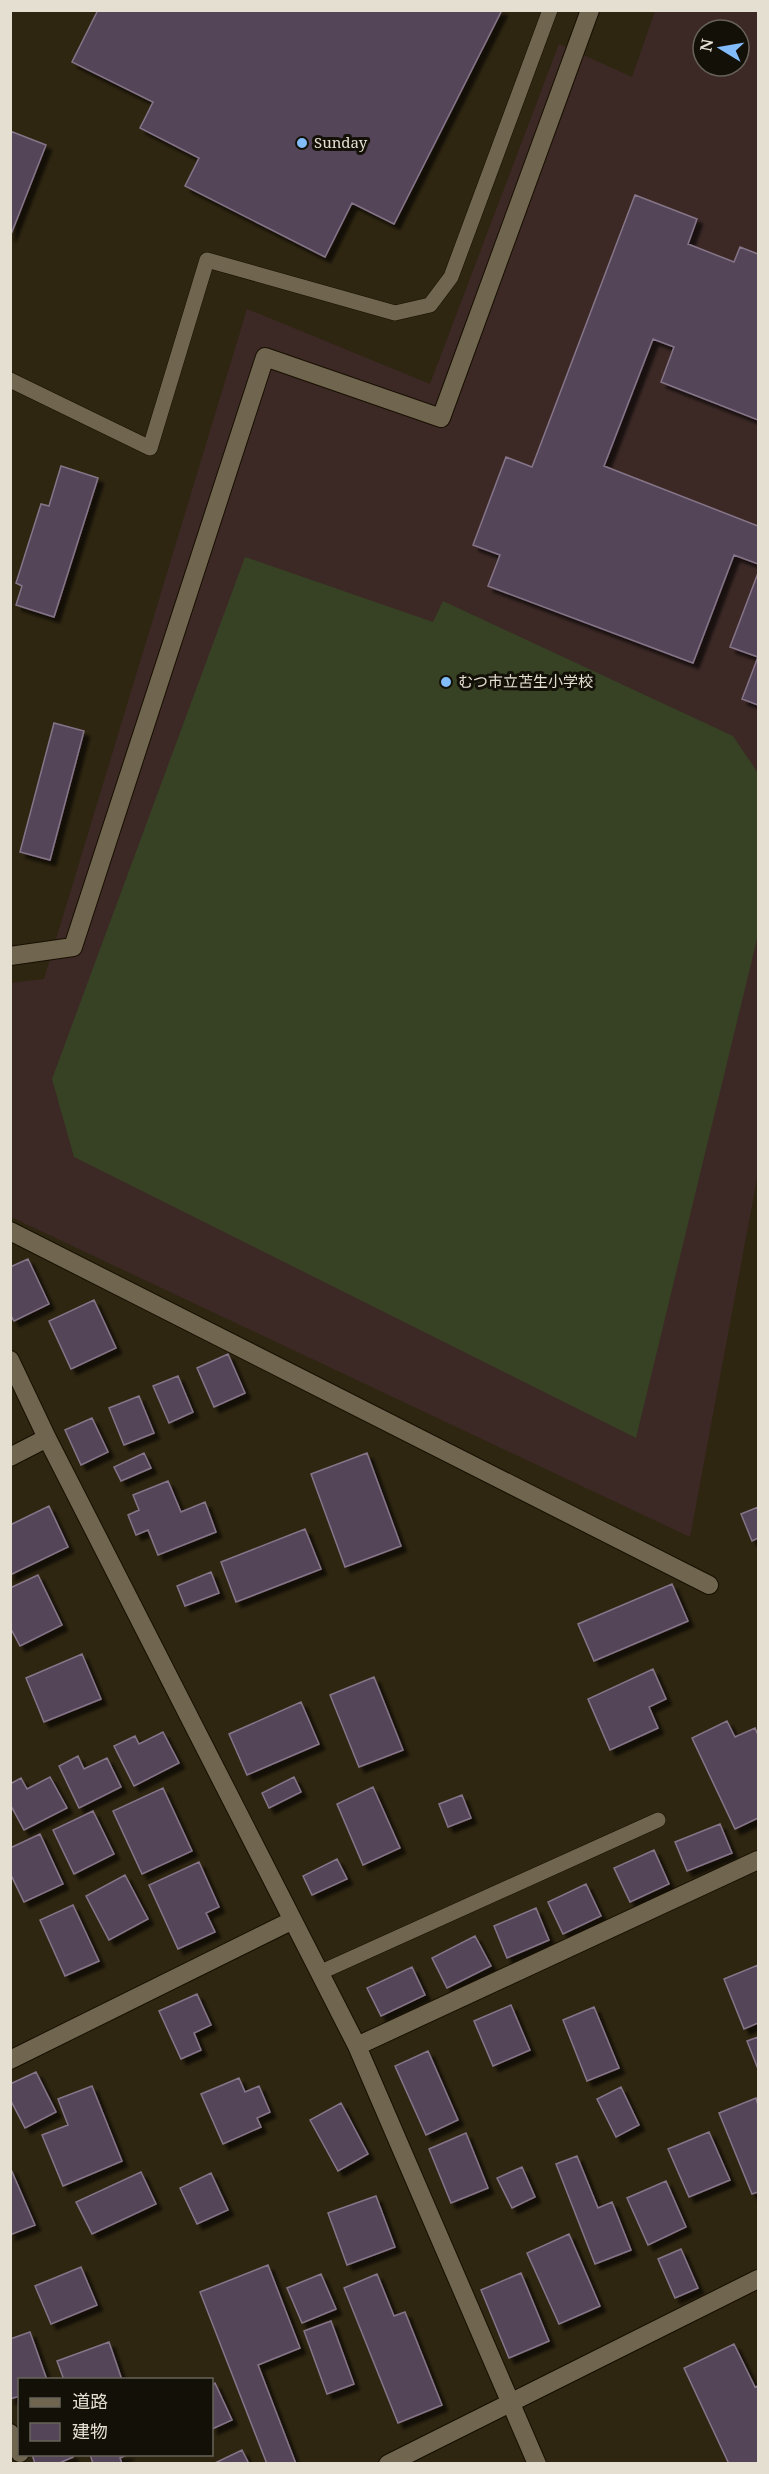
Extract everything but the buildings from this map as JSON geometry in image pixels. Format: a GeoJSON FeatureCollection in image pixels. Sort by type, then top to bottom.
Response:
{"type":"FeatureCollection","features":[{"type":"Feature","properties":{"kind":"street"},"geometry":{"type":"LineString","coordinates":[[10,957],[73,947],[265,357],[441,418],[590,10]]}},
{"type":"Feature","properties":{"kind":"street"},"geometry":{"type":"LineString","coordinates":[[10,1231],[709,1585]]}},
{"type":"Feature","properties":{"kind":"street"},"geometry":{"type":"LineString","coordinates":[[10,1360],[291,1922],[357,2046],[537,2463]]}},
{"type":"Feature","properties":{"kind":"street"},"geometry":{"type":"LineString","coordinates":[[10,1457],[47,1438]]}},
{"type":"Feature","properties":{"kind":"street"},"geometry":{"type":"LineString","coordinates":[[357,2046],[759,1860]]}},
{"type":"Feature","properties":{"kind":"street"},"geometry":{"type":"LineString","coordinates":[[10,2060],[291,1922]]}},
{"type":"Feature","properties":{"kind":"street"},"geometry":{"type":"LineString","coordinates":[[388,2463],[759,2279]]}},
{"type":"Feature","properties":{"kind":"street"},"geometry":{"type":"LineString","coordinates":[[10,2433],[18,2450]]}},
{"type":"Feature","properties":{"kind":"lane"},"geometry":{"type":"LineString","coordinates":[[10,380],[150,448],[207,260],[395,312],[430,304],[451,277],[550,10]]}},
{"type":"Feature","properties":{"kind":"lane"},"geometry":{"type":"LineString","coordinates":[[319,1973],[658,1820]]}},
{"type":"Feature","properties":{"kind":"shaded area","name":"むつ市立苫生小学校"},"geometry":{"type":"Polygon","coordinates":[[[655,11],[758,11],[758,1173],[690,1537],[11,1217],[11,983],[44,979],[247,309],[430,384],[559,44],[632,77],[655,11]]]}},
{"type":"Feature","properties":{"kind":"green space"},"geometry":{"type":"Polygon","coordinates":[[[245,557],[433,622],[443,601],[733,736],[758,773],[758,935],[636,1438],[74,1157],[52,1079],[245,557]]]}},
{"type":"Feature","properties":{"kind":"place","name":"Sunday"},"geometry":{"type":"Point","coordinates":[302,143]}},
{"type":"Feature","properties":{"kind":"place","name":"むつ市立苫生小学校"},"geometry":{"type":"Point","coordinates":[446,682]}}]}
